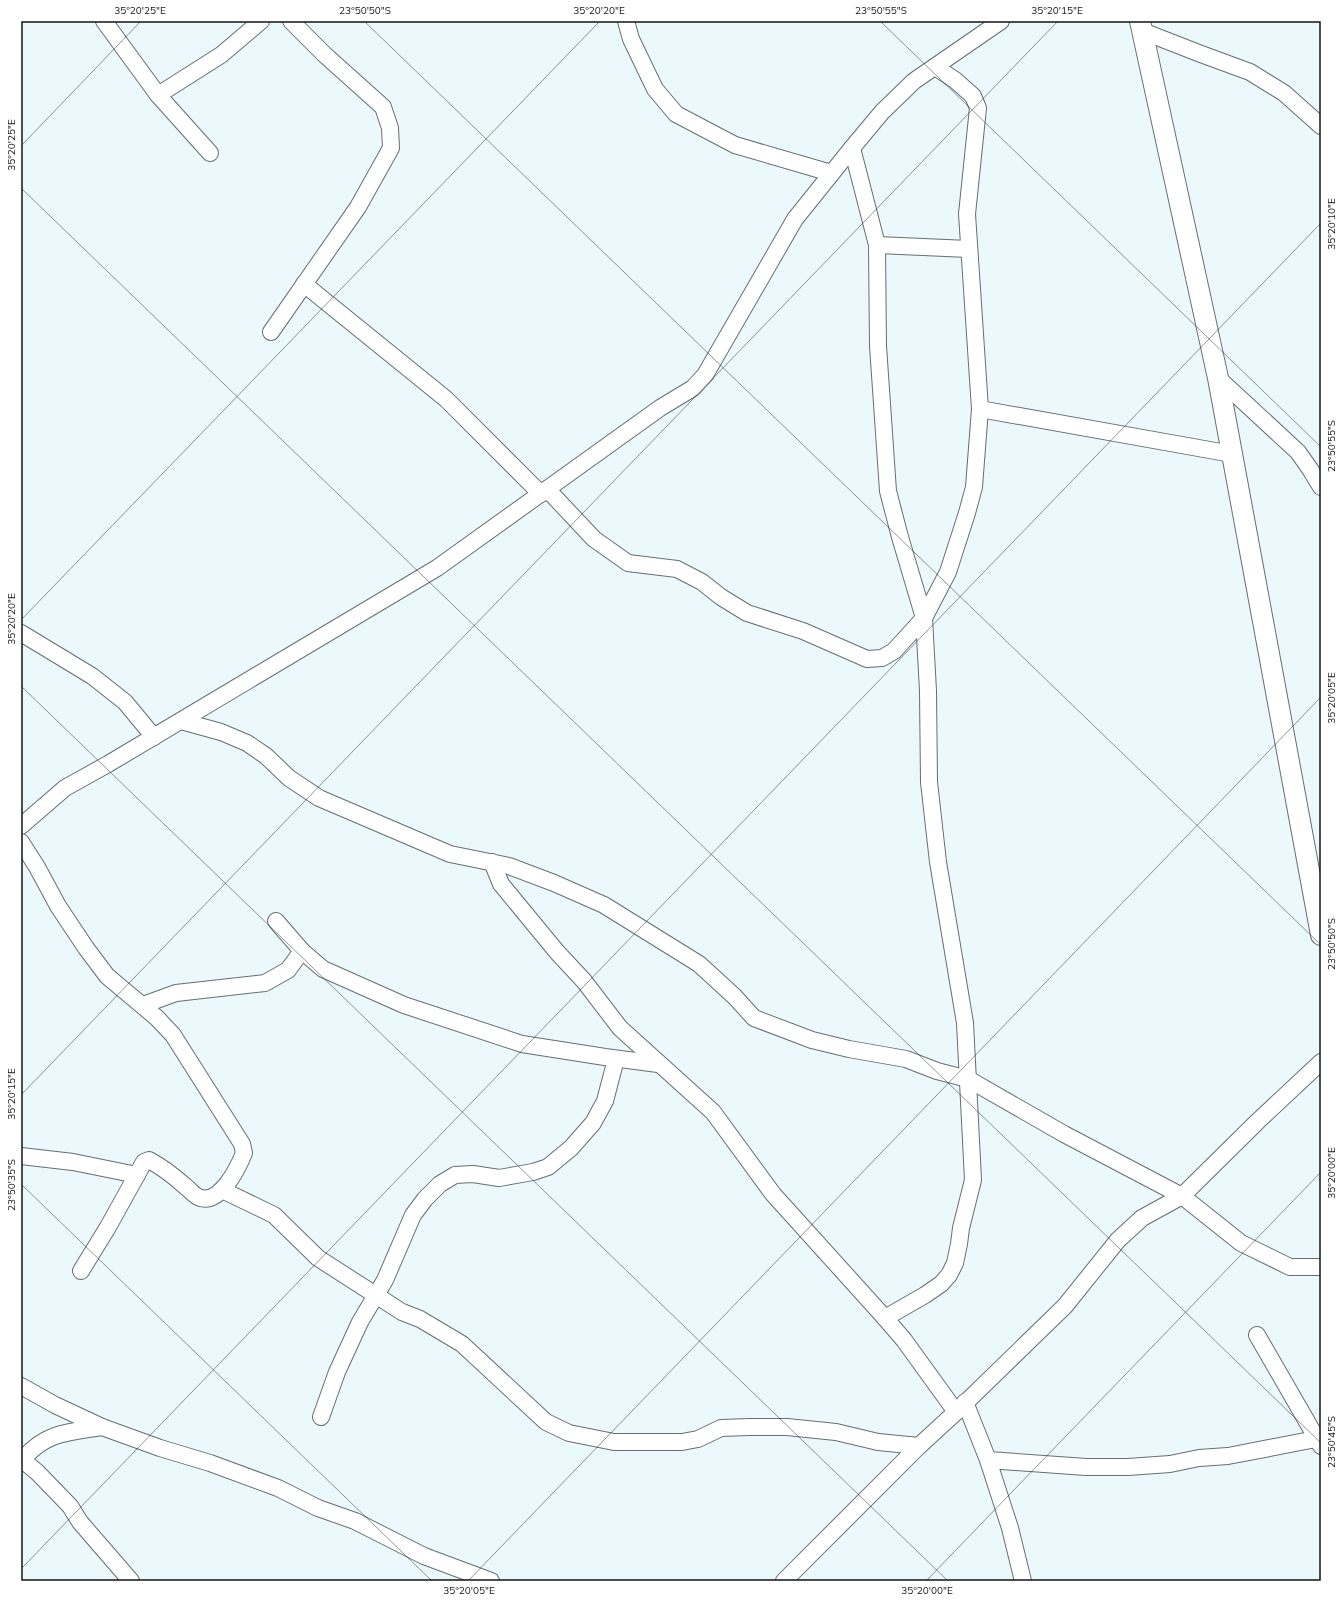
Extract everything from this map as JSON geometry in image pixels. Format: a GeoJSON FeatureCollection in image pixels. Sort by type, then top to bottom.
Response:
{"type":"FeatureCollection","features":[{"type":"Feature","properties":{"kind":"street"},"geometry":{"type":"LineString","coordinates":[[104,21],[158,95],[210,153]]}},
{"type":"Feature","properties":{"kind":"street"},"geometry":{"type":"LineString","coordinates":[[158,95],[221,55],[260,21]]}},
{"type":"Feature","properties":{"kind":"street"},"geometry":{"type":"LineString","coordinates":[[271,332],[358,207],[391,148],[390,128],[383,107],[291,21]]}},
{"type":"Feature","properties":{"kind":"street"},"geometry":{"type":"LineString","coordinates":[[626,21],[631,39],[655,89],[676,114],[735,145],[831,173]]}},
{"type":"Feature","properties":{"kind":"street"},"geometry":{"type":"LineString","coordinates":[[21,826],[65,788],[154,737],[437,568],[660,408],[693,388],[705,375],[795,219],[882,112],[914,81],[1001,21]]}},
{"type":"Feature","properties":{"kind":"street"},"geometry":{"type":"LineString","coordinates":[[1141,26],[1201,54],[1250,72],[1284,93],[1321,126]]}},
{"type":"Feature","properties":{"kind":"street"},"geometry":{"type":"LineString","coordinates":[[1141,26],[1218,378],[1321,935]]}},
{"type":"Feature","properties":{"kind":"street"},"geometry":{"type":"LineString","coordinates":[[304,284],[446,399],[594,539],[628,563],[677,569],[702,582],[721,597],[747,613],[803,631],[868,659],[882,658],[894,651],[924,618],[948,572],[974,487],[980,409],[966,214],[978,108],[973,96],[955,80],[935,67]]}},
{"type":"Feature","properties":{"kind":"street"},"geometry":{"type":"LineString","coordinates":[[852,148],[877,245],[878,346],[888,491],[924,618],[928,691],[929,782],[938,862],[965,1023],[973,1180],[961,1228],[955,1263],[949,1275],[941,1284],[885,1318]]}},
{"type":"Feature","properties":{"kind":"street"},"geometry":{"type":"LineString","coordinates":[[877,245],[969,249]]}},
{"type":"Feature","properties":{"kind":"street"},"geometry":{"type":"LineString","coordinates":[[1218,378],[1298,452],[1321,487]]}},
{"type":"Feature","properties":{"kind":"street"},"geometry":{"type":"LineString","coordinates":[[980,409],[1232,454]]}},
{"type":"Feature","properties":{"kind":"street"},"geometry":{"type":"LineString","coordinates":[[21,633],[103,684],[125,702],[154,737]]}},
{"type":"Feature","properties":{"kind":"street"},"geometry":{"type":"LineString","coordinates":[[181,721],[221,732],[247,743],[266,756],[289,778],[319,798],[450,854],[509,866],[554,883],[610,909],[699,964],[735,997],[754,1018],[812,1040],[849,1049],[906,1059],[937,1071],[968,1079],[1064,1134],[1182,1196],[1241,1243],[1290,1267],[1321,1267]]}},
{"type":"Feature","properties":{"kind":"street"},"geometry":{"type":"LineString","coordinates":[[21,842],[58,906],[86,948],[108,976],[143,1005],[173,1036],[242,1144],[244,1153],[241,1161],[222,1190],[207,1199],[198,1197],[158,1165],[149,1160],[144,1162],[102,1237],[80,1271]]}},
{"type":"Feature","properties":{"kind":"street"},"geometry":{"type":"LineString","coordinates":[[492,862],[501,884],[557,952],[584,981],[620,1028],[658,1064],[713,1112],[772,1194],[885,1318],[960,1407],[988,1460],[1010,1528],[1023,1581]]}},
{"type":"Feature","properties":{"kind":"street"},"geometry":{"type":"LineString","coordinates":[[276,921],[302,951],[323,969],[412,1008],[522,1044],[658,1064]]}},
{"type":"Feature","properties":{"kind":"street"},"geometry":{"type":"LineString","coordinates":[[143,1005],[176,993],[265,984],[288,970],[302,951]]}},
{"type":"Feature","properties":{"kind":"street"},"geometry":{"type":"LineString","coordinates":[[321,1417],[337,1372],[360,1322],[376,1295],[413,1216],[425,1199],[440,1184],[455,1175],[473,1174],[500,1178],[533,1172],[548,1166],[571,1148],[593,1123],[605,1101],[616,1059]]}},
{"type":"Feature","properties":{"kind":"street"},"geometry":{"type":"LineString","coordinates":[[784,1581],[919,1446],[1065,1306],[1118,1240],[1142,1218],[1182,1196],[1258,1121],[1321,1062]]}},
{"type":"Feature","properties":{"kind":"street"},"geometry":{"type":"LineString","coordinates":[[21,1156],[73,1162],[137,1175]]}},
{"type":"Feature","properties":{"kind":"street"},"geometry":{"type":"LineString","coordinates":[[222,1190],[274,1215],[318,1258],[402,1312],[420,1320],[462,1344],[546,1422],[569,1433],[614,1442],[682,1442],[698,1439],[721,1428],[748,1426],[787,1427],[836,1432],[878,1442],[919,1446]]}},
{"type":"Feature","properties":{"kind":"street"},"geometry":{"type":"LineString","coordinates":[[988,1460],[1128,1467],[1170,1464],[1199,1458],[1228,1456],[1319,1441],[1257,1335]]}},
{"type":"Feature","properties":{"kind":"street"},"geometry":{"type":"LineString","coordinates":[[21,1386],[55,1405],[102,1426],[278,1488],[318,1508],[354,1521],[424,1556],[491,1581]]}},
{"type":"Feature","properties":{"kind":"street"},"geometry":{"type":"LineString","coordinates":[[102,1426],[54,1436],[37,1444],[24,1458],[26,1463],[37,1472],[70,1506],[80,1522],[131,1581]]}}]}
